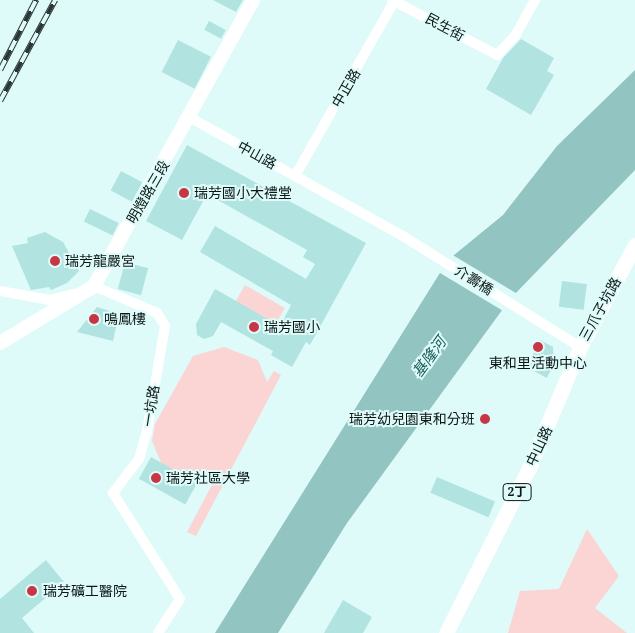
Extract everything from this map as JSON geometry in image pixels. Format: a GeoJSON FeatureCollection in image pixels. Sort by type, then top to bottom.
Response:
{"type":"FeatureCollection","features":[{"type":"Feature","properties":{"kind":"main road","name":"三爪子坑路"},"geometry":{"type":"LineString","coordinates":[[580,347],[635,245]]}},
{"type":"Feature","properties":{"kind":"main road","name":"中山路"},"geometry":{"type":"LineString","coordinates":[[446,633],[529,468],[580,347]]}},
{"type":"Feature","properties":{"kind":"street","name":"明燈路三段"},"geometry":{"type":"LineString","coordinates":[[0,343],[94,286],[253,0]]}},
{"type":"Feature","properties":{"kind":"street","name":"民生街"},"geometry":{"type":"LineString","coordinates":[[394,0],[497,55],[515,36],[535,0]]}},
{"type":"Feature","properties":{"kind":"street","name":"中正路"},"geometry":{"type":"LineString","coordinates":[[295,176],[394,0]]}},
{"type":"Feature","properties":{"kind":"street","name":"中山路"},"geometry":{"type":"LineString","coordinates":[[189,117],[403,236]]}},
{"type":"Feature","properties":{"kind":"street","name":"介壽橋"},"geometry":{"type":"LineString","coordinates":[[403,236],[580,347]]}},
{"type":"Feature","properties":{"kind":"street"},"geometry":{"type":"LineString","coordinates":[[0,291],[50,300],[94,286]]}},
{"type":"Feature","properties":{"kind":"street","name":"一坑路"},"geometry":{"type":"LineString","coordinates":[[94,286],[157,312],[165,326],[142,450],[113,493],[180,599],[158,633]]}},
{"type":"Feature","properties":{"kind":"shaded area"},"geometry":{"type":"Polygon","coordinates":[[[245,285],[285,308],[274,326],[234,303],[245,285]]]}},
{"type":"Feature","properties":{"kind":"shaded area"},"geometry":{"type":"Polygon","coordinates":[[[224,347],[258,360],[267,382],[274,371],[281,375],[196,536],[187,532],[216,477],[190,480],[162,465],[152,441],[155,424],[193,356],[224,347]]]}},
{"type":"Feature","properties":{"kind":"shaded area"},"geometry":{"type":"Polygon","coordinates":[[[587,529],[619,576],[595,608],[627,633],[508,633],[520,591],[559,589],[587,529]]]}},
{"type":"Feature","properties":{"kind":"water","name":"基隆河"},"geometry":{"type":"Polygon","coordinates":[[[635,70],[635,170],[511,298],[347,523],[278,633],[215,633],[448,260],[503,215],[557,146],[635,70]]]}},
{"type":"Feature","properties":{"kind":"pier"},"geometry":{"type":"Polygon","coordinates":[[[451,254],[519,295],[507,314],[440,273],[451,254]]]}},
{"type":"Feature","properties":{"kind":"building"},"geometry":{"type":"Polygon","coordinates":[[[213,0],[243,0],[236,12],[213,0]]]}},
{"type":"Feature","properties":{"kind":"building"},"geometry":{"type":"Polygon","coordinates":[[[209,21],[226,30],[221,39],[204,30],[209,21]]]}},
{"type":"Feature","properties":{"kind":"building"},"geometry":{"type":"Polygon","coordinates":[[[521,39],[554,58],[547,71],[554,75],[531,115],[486,89],[503,58],[521,39]]]}},
{"type":"Feature","properties":{"kind":"building"},"geometry":{"type":"Polygon","coordinates":[[[178,40],[211,57],[195,89],[162,72],[178,40]]]}},
{"type":"Feature","properties":{"kind":"building"},"geometry":{"type":"Polygon","coordinates":[[[187,145],[366,243],[310,345],[306,342],[292,367],[271,355],[273,351],[221,322],[213,336],[204,339],[197,335],[196,324],[215,289],[280,326],[291,305],[200,252],[215,226],[306,279],[315,264],[303,257],[307,250],[207,194],[182,240],[146,221],[187,145]]]}},
{"type":"Feature","properties":{"kind":"building"},"geometry":{"type":"Polygon","coordinates":[[[121,171],[142,182],[132,202],[111,190],[121,171]]]}},
{"type":"Feature","properties":{"kind":"building"},"geometry":{"type":"Polygon","coordinates":[[[90,209],[119,223],[113,236],[84,222],[90,209]]]}},
{"type":"Feature","properties":{"kind":"building","name":"瑞芳龍嚴宮"},"geometry":{"type":"Polygon","coordinates":[[[45,232],[63,242],[79,271],[67,283],[51,290],[49,287],[31,290],[12,246],[28,243],[27,238],[45,232]]]}},
{"type":"Feature","properties":{"kind":"building"},"geometry":{"type":"Polygon","coordinates":[[[125,262],[148,268],[141,295],[118,289],[125,262]]]}},
{"type":"Feature","properties":{"kind":"building"},"geometry":{"type":"Polygon","coordinates":[[[562,281],[587,284],[584,310],[559,307],[562,281]]]}},
{"type":"Feature","properties":{"kind":"building"},"geometry":{"type":"Polygon","coordinates":[[[97,307],[119,314],[113,341],[77,332],[97,307]]]}},
{"type":"Feature","properties":{"kind":"building"},"geometry":{"type":"Polygon","coordinates":[[[540,340],[553,347],[554,363],[547,378],[526,367],[540,340]]]}},
{"type":"Feature","properties":{"kind":"building"},"geometry":{"type":"Polygon","coordinates":[[[151,457],[197,483],[185,505],[139,479],[151,457]]]}},
{"type":"Feature","properties":{"kind":"building"},"geometry":{"type":"Polygon","coordinates":[[[437,477],[495,502],[488,517],[430,493],[437,477]]]}},
{"type":"Feature","properties":{"kind":"building","name":"瑞芳礦工醫院"},"geometry":{"type":"Polygon","coordinates":[[[46,560],[64,582],[22,618],[34,633],[0,633],[0,599],[46,560]]]}},
{"type":"Feature","properties":{"kind":"building"},"geometry":{"type":"Polygon","coordinates":[[[343,600],[372,617],[363,633],[324,633],[343,600]]]}},
{"type":"Feature","properties":{"kind":"railway"},"geometry":{"type":"LineString","coordinates":[[0,70],[36,0]]}},
{"type":"Feature","properties":{"kind":"railway"},"geometry":{"type":"LineString","coordinates":[[0,101],[55,0]]}},
{"type":"Feature","properties":{"kind":"place","name":"瑞芳國小大禮堂"},"geometry":{"type":"Point","coordinates":[184,193]}},
{"type":"Feature","properties":{"kind":"place","name":"瑞芳龍嚴宮"},"geometry":{"type":"Point","coordinates":[55,261]}},
{"type":"Feature","properties":{"kind":"place","name":"鳴鳳樓"},"geometry":{"type":"Point","coordinates":[94,319]}},
{"type":"Feature","properties":{"kind":"place","name":"瑞芳國小"},"geometry":{"type":"Point","coordinates":[254,327]}},
{"type":"Feature","properties":{"kind":"place","name":"東和里活動中心"},"geometry":{"type":"Point","coordinates":[538,347]}},
{"type":"Feature","properties":{"kind":"place","name":"瑞芳幼兒園東和分班"},"geometry":{"type":"Point","coordinates":[485,419]}},
{"type":"Feature","properties":{"kind":"place","name":"瑞芳社區大學"},"geometry":{"type":"Point","coordinates":[156,478]}},
{"type":"Feature","properties":{"kind":"place","name":"瑞芳礦工醫院"},"geometry":{"type":"Point","coordinates":[32,591]}}]}
